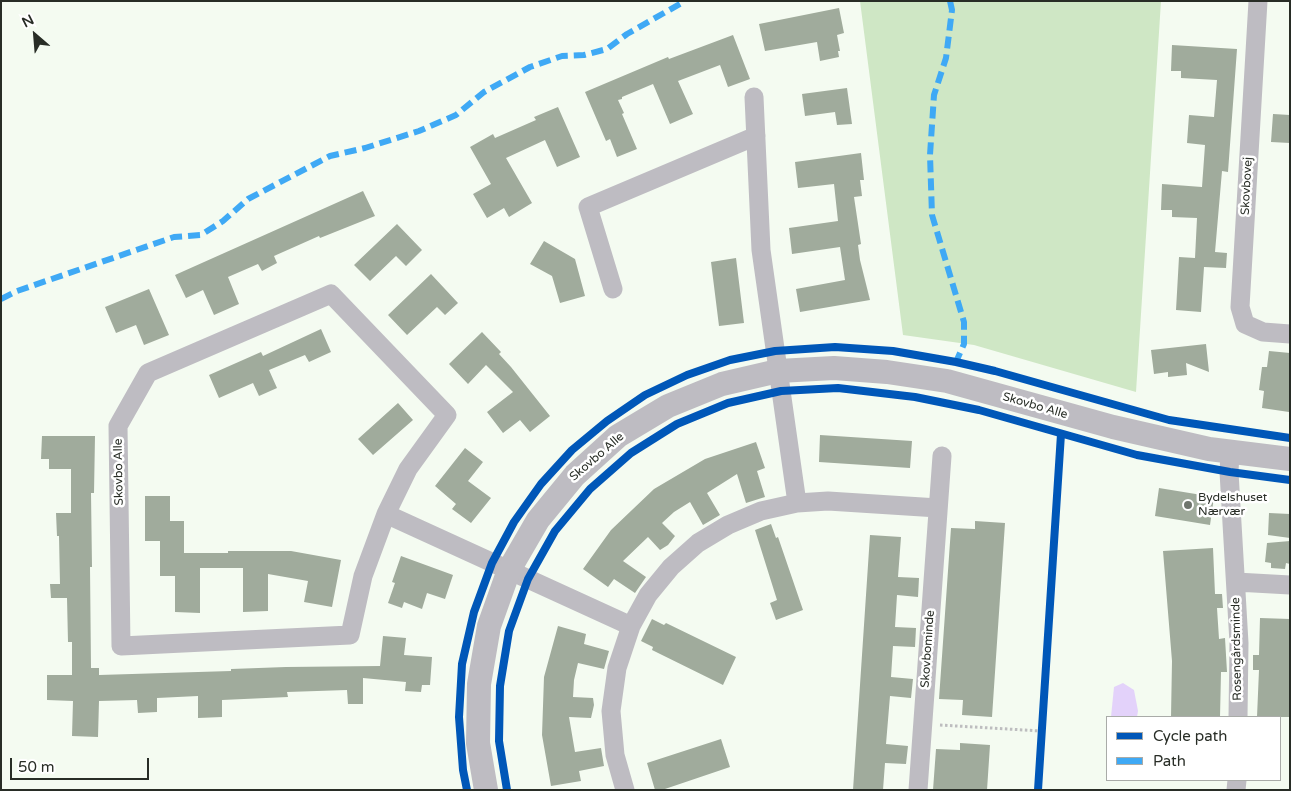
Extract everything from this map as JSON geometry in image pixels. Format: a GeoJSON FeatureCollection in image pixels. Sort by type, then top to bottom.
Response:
{"type":"FeatureCollection","features":[{"type":"Feature","properties":{"kind":"street","name":"Skovbovej"},"geometry":{"type":"LineString","coordinates":[[1258,1],[1240,307],[1245,324],[1263,332],[1290,334]]}},
{"type":"Feature","properties":{"kind":"street"},"geometry":{"type":"LineString","coordinates":[[754,97],[761,250],[796,503]]}},
{"type":"Feature","properties":{"kind":"street"},"geometry":{"type":"LineString","coordinates":[[613,289],[588,207],[756,136]]}},
{"type":"Feature","properties":{"kind":"street","name":"Skovbo Alle"},"geometry":{"type":"LineString","coordinates":[[331,294],[447,415],[408,469],[386,514],[363,576],[350,635],[121,646],[118,426],[148,373],[331,294]]}},
{"type":"Feature","properties":{"kind":"street","name":"Skovbo Alle"},"geometry":{"type":"LineString","coordinates":[[486,790],[478,742],[479,684],[489,626],[509,570],[538,520],[575,475],[618,436],[668,406],[722,384],[778,371],[834,368],[887,372],[947,381],[1113,427],[1210,449],[1290,459]]}},
{"type":"Feature","properties":{"kind":"street","name":"Rosengårdsminde"},"geometry":{"type":"LineString","coordinates":[[1230,452],[1228,472],[1239,643],[1238,716]]}},
{"type":"Feature","properties":{"kind":"street","name":"Skovbominde"},"geometry":{"type":"LineString","coordinates":[[918,790],[942,456]]}},
{"type":"Feature","properties":{"kind":"street"},"geometry":{"type":"LineString","coordinates":[[625,790],[615,755],[611,711],[617,668],[631,626],[648,595],[671,567],[698,544],[728,525],[762,511],[796,503],[828,501],[938,508]]}},
{"type":"Feature","properties":{"kind":"street"},"geometry":{"type":"LineString","coordinates":[[386,514],[631,626]]}},
{"type":"Feature","properties":{"kind":"street","name":"Rosengårdsminde"},"geometry":{"type":"LineString","coordinates":[[1236,582],[1290,586]]}},
{"type":"Feature","properties":{"kind":"path"},"geometry":{"type":"LineString","coordinates":[[923,724],[1041,731]]}},
{"type":"Feature","properties":{"kind":"green space"},"geometry":{"type":"Polygon","coordinates":[[[860,1],[1161,1],[1136,392],[974,345],[903,335],[860,1]]]}},
{"type":"Feature","properties":{"kind":"shaded area"},"geometry":{"type":"Polygon","coordinates":[[[1123,683],[1134,690],[1137,716],[1111,716],[1114,687],[1123,683]]]}},
{"type":"Feature","properties":{"kind":"building"},"geometry":{"type":"Polygon","coordinates":[[[839,8],[844,33],[837,35],[840,51],[838,51],[839,57],[820,61],[817,42],[765,51],[759,24],[839,8]]]}},
{"type":"Feature","properties":{"kind":"building"},"geometry":{"type":"Polygon","coordinates":[[[733,35],[750,79],[728,87],[720,65],[678,81],[693,114],[670,124],[653,84],[622,97],[622,99],[618,100],[624,113],[622,114],[637,149],[617,157],[610,139],[606,141],[585,92],[668,57],[669,59],[733,35]]]}},
{"type":"Feature","properties":{"kind":"building"},"geometry":{"type":"Polygon","coordinates":[[[1172,45],[1237,49],[1228,172],[1222,171],[1215,252],[1227,253],[1226,268],[1204,267],[1201,312],[1176,310],[1179,257],[1195,258],[1197,218],[1172,217],[1172,210],[1161,210],[1162,184],[1202,187],[1205,145],[1187,143],[1189,115],[1214,117],[1217,80],[1181,78],[1181,71],[1171,71],[1172,45]]]}},
{"type":"Feature","properties":{"kind":"building"},"geometry":{"type":"Polygon","coordinates":[[[847,88],[852,124],[837,125],[835,112],[805,116],[802,94],[847,88]]]}},
{"type":"Feature","properties":{"kind":"building"},"geometry":{"type":"Polygon","coordinates":[[[558,107],[580,157],[557,167],[545,140],[506,158],[532,203],[509,217],[504,208],[487,218],[473,194],[491,184],[470,147],[493,134],[495,138],[536,120],[534,117],[558,107]]]}},
{"type":"Feature","properties":{"kind":"building"},"geometry":{"type":"Polygon","coordinates":[[[1273,114],[1290,115],[1290,143],[1271,142],[1273,114]]]}},
{"type":"Feature","properties":{"kind":"building"},"geometry":{"type":"Polygon","coordinates":[[[861,153],[864,180],[860,180],[862,196],[854,197],[861,244],[858,245],[860,260],[870,300],[800,312],[796,289],[845,280],[840,247],[792,254],[789,228],[838,221],[834,184],[798,188],[795,162],[861,153]]]}},
{"type":"Feature","properties":{"kind":"building"},"geometry":{"type":"Polygon","coordinates":[[[363,191],[375,216],[320,238],[319,236],[274,256],[277,263],[262,271],[258,264],[228,277],[239,304],[214,315],[203,290],[186,298],[175,275],[363,191]]]}},
{"type":"Feature","properties":{"kind":"building"},"geometry":{"type":"Polygon","coordinates":[[[397,224],[422,250],[406,266],[396,256],[370,281],[354,265],[397,224]]]}},
{"type":"Feature","properties":{"kind":"building"},"geometry":{"type":"Polygon","coordinates":[[[544,241],[575,259],[585,296],[560,303],[552,276],[530,264],[544,241]]]}},
{"type":"Feature","properties":{"kind":"building"},"geometry":{"type":"Polygon","coordinates":[[[736,258],[744,323],[719,326],[711,262],[736,258]]]}},
{"type":"Feature","properties":{"kind":"building"},"geometry":{"type":"Polygon","coordinates":[[[431,274],[458,303],[445,315],[437,307],[407,335],[388,315],[431,274]]]}},
{"type":"Feature","properties":{"kind":"building"},"geometry":{"type":"Polygon","coordinates":[[[149,289],[169,335],[144,345],[136,325],[116,333],[105,307],[149,289]]]}},
{"type":"Feature","properties":{"kind":"building"},"geometry":{"type":"Polygon","coordinates":[[[321,329],[331,352],[309,362],[305,355],[269,370],[277,388],[259,396],[253,383],[219,398],[209,375],[261,352],[263,356],[321,329]]]}},
{"type":"Feature","properties":{"kind":"building"},"geometry":{"type":"Polygon","coordinates":[[[482,332],[501,352],[499,354],[550,416],[530,432],[520,420],[503,433],[487,412],[513,392],[486,365],[468,384],[449,364],[482,332]]]}},
{"type":"Feature","properties":{"kind":"building"},"geometry":{"type":"Polygon","coordinates":[[[1206,344],[1209,372],[1186,363],[1187,375],[1168,377],[1168,372],[1154,374],[1151,350],[1206,344]]]}},
{"type":"Feature","properties":{"kind":"building"},"geometry":{"type":"Polygon","coordinates":[[[1269,351],[1290,353],[1289,412],[1262,408],[1264,391],[1259,390],[1262,367],[1267,367],[1269,351]]]}},
{"type":"Feature","properties":{"kind":"building"},"geometry":{"type":"Polygon","coordinates":[[[398,403],[413,420],[373,455],[358,439],[398,403]]]}},
{"type":"Feature","properties":{"kind":"building"},"geometry":{"type":"Polygon","coordinates":[[[820,435],[912,441],[910,468],[819,462],[820,435]]]}},
{"type":"Feature","properties":{"kind":"building"},"geometry":{"type":"Polygon","coordinates":[[[42,436],[95,436],[94,493],[91,493],[91,668],[99,668],[99,675],[231,671],[231,669],[286,667],[380,666],[383,636],[406,638],[404,655],[432,657],[430,685],[422,685],[421,692],[405,691],[406,682],[363,678],[363,704],[348,704],[347,690],[287,692],[288,697],[222,700],[222,717],[198,718],[198,696],[157,698],[157,712],[138,713],[137,700],[99,701],[98,737],[72,736],[73,701],[47,700],[47,675],[72,675],[72,642],[68,642],[67,598],[51,598],[50,584],[60,584],[59,536],[57,536],[56,513],[71,513],[71,469],[49,469],[49,459],[41,459],[42,436]]]}},
{"type":"Feature","properties":{"kind":"building"},"geometry":{"type":"Polygon","coordinates":[[[756,442],[765,468],[757,471],[765,497],[746,503],[737,474],[707,493],[720,515],[703,525],[690,502],[674,512],[662,523],[675,536],[668,545],[660,550],[648,537],[623,561],[646,577],[635,593],[614,579],[608,587],[583,569],[611,530],[654,489],[705,459],[756,442]]]}},
{"type":"Feature","properties":{"kind":"building"},"geometry":{"type":"Polygon","coordinates":[[[465,448],[483,462],[468,481],[491,498],[471,523],[452,509],[456,504],[435,486],[465,448]]]}},
{"type":"Feature","properties":{"kind":"building"},"geometry":{"type":"Polygon","coordinates":[[[1159,488],[1214,497],[1210,525],[1155,516],[1159,488]]]}},
{"type":"Feature","properties":{"kind":"building"},"geometry":{"type":"Polygon","coordinates":[[[145,496],[170,496],[170,521],[184,521],[184,553],[291,551],[341,560],[332,607],[304,602],[308,581],[268,574],[268,611],[243,612],[243,568],[200,568],[200,613],[175,612],[175,576],[160,576],[160,541],[145,541],[145,496]]]}},
{"type":"Feature","properties":{"kind":"building"},"geometry":{"type":"Polygon","coordinates":[[[1269,513],[1290,514],[1290,538],[1268,535],[1269,513]]]}},
{"type":"Feature","properties":{"kind":"building"},"geometry":{"type":"Polygon","coordinates":[[[975,521],[1005,523],[992,717],[962,715],[963,700],[939,699],[951,528],[975,529],[975,521]]]}},
{"type":"Feature","properties":{"kind":"building"},"geometry":{"type":"Polygon","coordinates":[[[771,524],[776,538],[778,537],[803,610],[776,620],[770,603],[777,600],[755,530],[771,524]]]}},
{"type":"Feature","properties":{"kind":"building"},"geometry":{"type":"Polygon","coordinates":[[[870,535],[901,537],[898,577],[919,578],[918,597],[897,595],[895,627],[916,628],[915,647],[893,646],[891,677],[913,679],[911,698],[890,696],[886,744],[908,746],[906,764],[885,763],[883,790],[853,790],[870,535]]]}},
{"type":"Feature","properties":{"kind":"building"},"geometry":{"type":"Polygon","coordinates":[[[1290,541],[1290,564],[1286,563],[1285,569],[1271,568],[1271,563],[1265,562],[1267,543],[1290,541]]]}},
{"type":"Feature","properties":{"kind":"building"},"geometry":{"type":"Polygon","coordinates":[[[1213,548],[1215,594],[1222,594],[1223,608],[1217,608],[1219,639],[1225,638],[1227,672],[1221,672],[1220,716],[1171,716],[1172,661],[1163,551],[1213,548]]]}},
{"type":"Feature","properties":{"kind":"building"},"geometry":{"type":"Polygon","coordinates":[[[401,556],[453,575],[445,599],[427,593],[422,609],[404,602],[402,608],[388,603],[395,583],[392,582],[401,556]]]}},
{"type":"Feature","properties":{"kind":"building"},"geometry":{"type":"Polygon","coordinates":[[[1260,618],[1290,619],[1290,717],[1257,716],[1259,670],[1253,670],[1253,655],[1259,655],[1260,618]]]}},
{"type":"Feature","properties":{"kind":"building"},"geometry":{"type":"Polygon","coordinates":[[[652,619],[664,625],[666,623],[736,657],[723,685],[652,650],[653,647],[641,641],[652,619]]]}},
{"type":"Feature","properties":{"kind":"building"},"geometry":{"type":"Polygon","coordinates":[[[558,626],[586,634],[584,644],[609,651],[604,669],[578,663],[573,697],[593,698],[594,705],[591,718],[569,717],[575,752],[601,748],[604,766],[579,771],[581,781],[551,786],[542,735],[544,677],[558,626]]]}},
{"type":"Feature","properties":{"kind":"building"},"geometry":{"type":"Polygon","coordinates":[[[721,739],[730,767],[662,790],[655,790],[647,763],[721,739]]]}},
{"type":"Feature","properties":{"kind":"building"},"geometry":{"type":"Polygon","coordinates":[[[960,743],[990,745],[987,790],[933,790],[936,749],[960,750],[960,743]]]}},
{"type":"Feature","properties":{"kind":"marked path"},"geometry":{"type":"LineString","coordinates":[[1,299],[17,291],[174,237],[201,235],[223,221],[248,199],[330,156],[365,148],[419,131],[456,115],[484,92],[530,67],[562,56],[584,55],[607,49],[627,34],[685,1]]}},
{"type":"Feature","properties":{"kind":"marked path"},"geometry":{"type":"LineString","coordinates":[[950,1],[952,10],[946,58],[934,95],[930,155],[932,215],[964,322],[964,344],[956,362]]}},
{"type":"Feature","properties":{"kind":"cycle path"},"geometry":{"type":"LineString","coordinates":[[467,790],[463,770],[459,717],[462,664],[474,612],[492,563],[514,522],[541,484],[572,450],[607,421],[645,395],[687,375],[730,360],[775,351],[835,347],[893,351],[995,371],[1169,420],[1290,438]]}},
{"type":"Feature","properties":{"kind":"cycle path"},"geometry":{"type":"LineString","coordinates":[[507,790],[499,741],[500,686],[509,631],[528,579],[555,531],[590,489],[631,453],[677,424],[728,403],[781,391],[838,388],[915,397],[979,410],[1137,455],[1230,472],[1290,480]]}},
{"type":"Feature","properties":{"kind":"cycle path"},"geometry":{"type":"LineString","coordinates":[[1038,790],[1061,434]]}},
{"type":"Feature","properties":{"kind":"place","name":"Bydelshuset Nærvær"},"geometry":{"type":"Point","coordinates":[1188,505]}}]}
